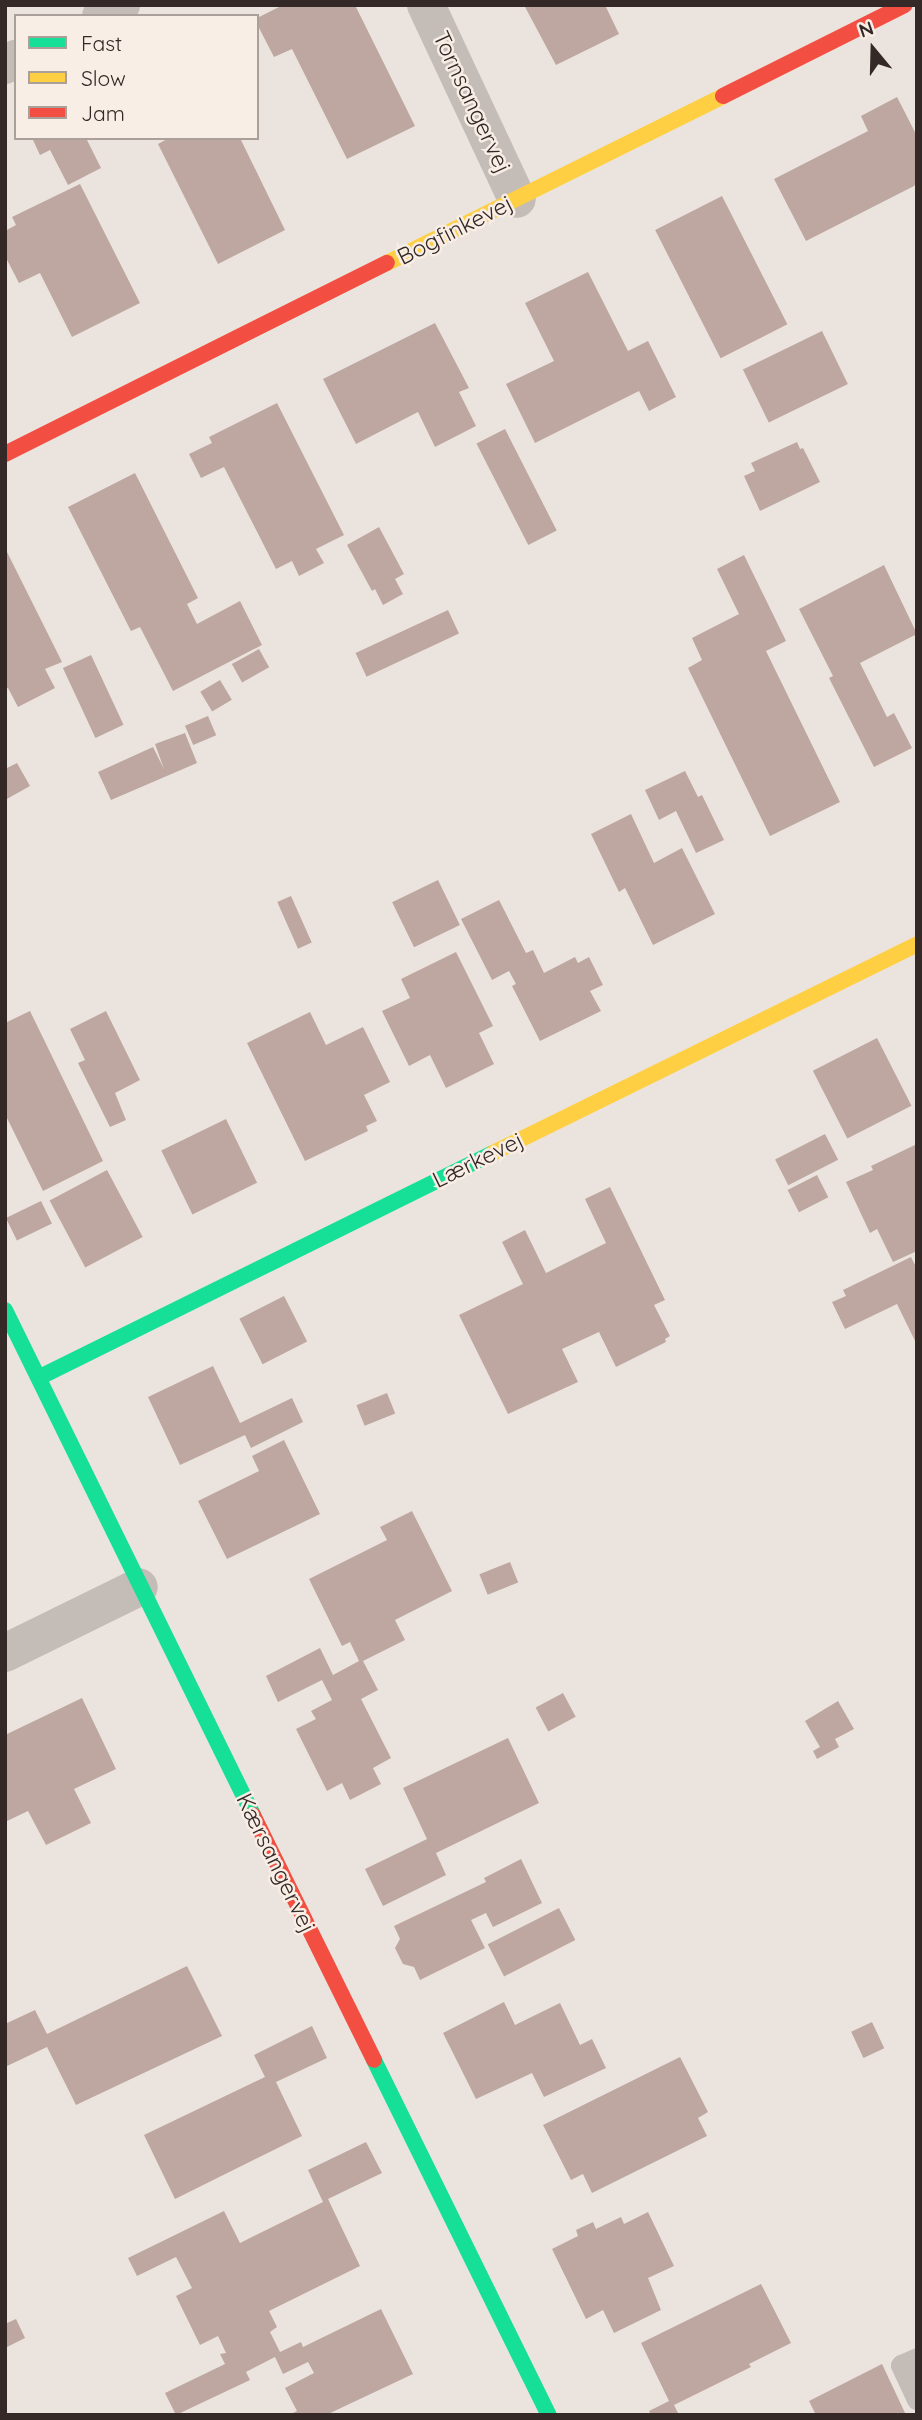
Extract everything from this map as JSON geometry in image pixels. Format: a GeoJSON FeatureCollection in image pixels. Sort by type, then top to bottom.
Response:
{"type":"FeatureCollection","features":[{"type":"Feature","properties":{"kind":"street"},"geometry":{"type":"LineString","coordinates":[[105,14],[121,5]]}},
{"type":"Feature","properties":{"kind":"street","name":"Tornsangervej"},"geometry":{"type":"LineString","coordinates":[[426,5],[517,199]]}},
{"type":"Feature","properties":{"kind":"street","name":"Bogfinkevej"},"geometry":{"type":"LineString","coordinates":[[5,454],[905,5]]}},
{"type":"Feature","properties":{"kind":"street","name":"Lærkevej"},"geometry":{"type":"LineString","coordinates":[[40,1377],[917,944]]}},
{"type":"Feature","properties":{"kind":"street","name":"Kærsangervej"},"geometry":{"type":"LineString","coordinates":[[5,1310],[40,1377],[139,1587],[549,2415]]}},
{"type":"Feature","properties":{"kind":"street"},"geometry":{"type":"LineString","coordinates":[[5,1653],[139,1587]]}},
{"type":"Feature","properties":{"kind":"lane"},"geometry":{"type":"LineString","coordinates":[[917,2358],[901,2365],[917,2399]]}},
{"type":"Feature","properties":{"kind":"building"},"geometry":{"type":"Polygon","coordinates":[[[283,5],[355,5],[415,126],[347,159],[292,49],[274,57],[259,28],[259,17],[283,5]]]}},
{"type":"Feature","properties":{"kind":"building"},"geometry":{"type":"Polygon","coordinates":[[[524,5],[605,5],[619,34],[556,65],[524,5]]]}},
{"type":"Feature","properties":{"kind":"building"},"geometry":{"type":"Polygon","coordinates":[[[897,97],[917,136],[917,182],[914,186],[806,241],[774,179],[868,131],[861,116],[897,97]]]}},
{"type":"Feature","properties":{"kind":"building"},"geometry":{"type":"Polygon","coordinates":[[[33,140],[87,140],[101,168],[68,185],[50,150],[40,155],[33,140]]]}},
{"type":"Feature","properties":{"kind":"building"},"geometry":{"type":"Polygon","coordinates":[[[165,140],[241,140],[285,230],[218,264],[158,144],[165,140]]]}},
{"type":"Feature","properties":{"kind":"building"},"geometry":{"type":"Polygon","coordinates":[[[80,184],[140,303],[72,337],[40,273],[19,283],[5,256],[5,231],[16,225],[12,217],[80,184]]]}},
{"type":"Feature","properties":{"kind":"building"},"geometry":{"type":"Polygon","coordinates":[[[722,196],[787,324],[721,358],[655,230],[722,196]]]}},
{"type":"Feature","properties":{"kind":"building"},"geometry":{"type":"Polygon","coordinates":[[[588,272],[628,351],[648,341],[676,397],[649,411],[639,391],[535,443],[506,384],[554,361],[525,303],[588,272]]]}},
{"type":"Feature","properties":{"kind":"building"},"geometry":{"type":"Polygon","coordinates":[[[435,323],[469,388],[459,392],[476,426],[435,447],[418,412],[356,444],[323,379],[435,323]]]}},
{"type":"Feature","properties":{"kind":"building"},"geometry":{"type":"Polygon","coordinates":[[[822,331],[848,384],[769,423],[743,370],[822,331]]]}},
{"type":"Feature","properties":{"kind":"building"},"geometry":{"type":"Polygon","coordinates":[[[277,403],[344,535],[316,549],[324,563],[299,576],[292,561],[276,569],[224,467],[201,478],[189,454],[212,443],[209,437],[277,403]]]}},
{"type":"Feature","properties":{"kind":"building"},"geometry":{"type":"Polygon","coordinates":[[[505,429],[557,531],[528,545],[476,444],[505,429]]]}},
{"type":"Feature","properties":{"kind":"building"},"geometry":{"type":"Polygon","coordinates":[[[797,442],[800,449],[803,448],[820,482],[760,511],[744,476],[755,471],[751,463],[797,442]]]}},
{"type":"Feature","properties":{"kind":"building"},"geometry":{"type":"Polygon","coordinates":[[[135,473],[198,598],[187,604],[197,624],[240,601],[262,645],[173,691],[140,627],[131,631],[68,507],[135,473]]]}},
{"type":"Feature","properties":{"kind":"building"},"geometry":{"type":"Polygon","coordinates":[[[379,527],[404,574],[395,579],[403,594],[383,605],[375,589],[372,591],[347,545],[379,527]]]}},
{"type":"Feature","properties":{"kind":"building"},"geometry":{"type":"Polygon","coordinates":[[[5,548],[62,662],[45,669],[55,688],[18,707],[8,688],[5,689],[5,548]]]}},
{"type":"Feature","properties":{"kind":"building"},"geometry":{"type":"Polygon","coordinates":[[[744,555],[786,641],[766,651],[840,802],[770,836],[688,668],[702,660],[692,638],[739,614],[717,569],[744,555]]]}},
{"type":"Feature","properties":{"kind":"building"},"geometry":{"type":"Polygon","coordinates":[[[884,565],[917,634],[860,663],[887,717],[894,713],[912,748],[874,767],[829,678],[833,676],[799,609],[884,565]]]}},
{"type":"Feature","properties":{"kind":"building"},"geometry":{"type":"Polygon","coordinates":[[[448,610],[459,634],[367,677],[356,653],[448,610]]]}},
{"type":"Feature","properties":{"kind":"building"},"geometry":{"type":"Polygon","coordinates":[[[259,649],[269,667],[242,682],[232,664],[259,649]]]}},
{"type":"Feature","properties":{"kind":"building"},"geometry":{"type":"Polygon","coordinates":[[[91,655],[124,725],[95,738],[63,668],[91,655]]]}},
{"type":"Feature","properties":{"kind":"building"},"geometry":{"type":"Polygon","coordinates":[[[220,680],[232,700],[212,712],[200,692],[220,680]]]}},
{"type":"Feature","properties":{"kind":"building"},"geometry":{"type":"Polygon","coordinates":[[[208,716],[216,735],[193,745],[185,726],[208,716]]]}},
{"type":"Feature","properties":{"kind":"building"},"geometry":{"type":"Polygon","coordinates":[[[185,733],[197,763],[111,800],[98,772],[153,747],[164,769],[155,744],[185,733]]]}},
{"type":"Feature","properties":{"kind":"building"},"geometry":{"type":"Polygon","coordinates":[[[17,763],[30,786],[5,800],[5,769],[17,763]]]}},
{"type":"Feature","properties":{"kind":"building"},"geometry":{"type":"Polygon","coordinates":[[[685,771],[698,797],[702,795],[724,840],[696,853],[676,811],[659,820],[645,790],[685,771]]]}},
{"type":"Feature","properties":{"kind":"building"},"geometry":{"type":"Polygon","coordinates":[[[631,814],[654,863],[682,848],[715,914],[653,945],[625,888],[619,892],[591,834],[631,814]]]}},
{"type":"Feature","properties":{"kind":"building"},"geometry":{"type":"Polygon","coordinates":[[[438,880],[460,925],[414,947],[392,902],[438,880]]]}},
{"type":"Feature","properties":{"kind":"building"},"geometry":{"type":"Polygon","coordinates":[[[291,896],[312,943],[298,949],[277,902],[291,896]]]}},
{"type":"Feature","properties":{"kind":"building"},"geometry":{"type":"Polygon","coordinates":[[[499,900],[526,953],[533,950],[544,973],[575,957],[578,963],[589,957],[603,985],[590,991],[601,1011],[540,1041],[512,986],[516,984],[509,971],[492,980],[461,919],[499,900]]]}},
{"type":"Feature","properties":{"kind":"building"},"geometry":{"type":"Polygon","coordinates":[[[456,952],[493,1026],[479,1033],[494,1064],[446,1088],[430,1055],[409,1066],[382,1011],[410,998],[401,979],[456,952]]]}},
{"type":"Feature","properties":{"kind":"building"},"geometry":{"type":"Polygon","coordinates":[[[30,1011],[103,1161],[43,1191],[5,1114],[5,1023],[30,1011]]]}},
{"type":"Feature","properties":{"kind":"building"},"geometry":{"type":"Polygon","coordinates":[[[106,1011],[140,1080],[115,1093],[126,1120],[110,1127],[78,1063],[85,1060],[70,1029],[106,1011]]]}},
{"type":"Feature","properties":{"kind":"building"},"geometry":{"type":"Polygon","coordinates":[[[310,1012],[326,1045],[363,1027],[390,1082],[364,1095],[377,1121],[366,1126],[368,1131],[305,1161],[247,1043],[310,1012]]]}},
{"type":"Feature","properties":{"kind":"building"},"geometry":{"type":"Polygon","coordinates":[[[877,1038],[912,1106],[847,1138],[813,1071],[877,1038]]]}},
{"type":"Feature","properties":{"kind":"building"},"geometry":{"type":"Polygon","coordinates":[[[226,1119],[257,1183],[192,1214],[161,1151],[226,1119]]]}},
{"type":"Feature","properties":{"kind":"building"},"geometry":{"type":"Polygon","coordinates":[[[825,1134],[838,1160],[788,1185],[775,1159],[825,1134]]]}},
{"type":"Feature","properties":{"kind":"building"},"geometry":{"type":"Polygon","coordinates":[[[917,1144],[917,1251],[893,1262],[877,1229],[870,1233],[846,1182],[873,1170],[871,1166],[917,1144]]]}},
{"type":"Feature","properties":{"kind":"building"},"geometry":{"type":"Polygon","coordinates":[[[107,1170],[143,1237],[85,1268],[50,1201],[107,1170]]]}},
{"type":"Feature","properties":{"kind":"building"},"geometry":{"type":"Polygon","coordinates":[[[817,1175],[828,1197],[799,1212],[788,1190],[817,1175]]]}},
{"type":"Feature","properties":{"kind":"building"},"geometry":{"type":"Polygon","coordinates":[[[610,1187],[665,1300],[654,1305],[670,1336],[665,1339],[666,1342],[616,1367],[599,1332],[562,1349],[578,1382],[508,1414],[459,1315],[523,1284],[502,1242],[525,1230],[546,1273],[606,1243],[585,1199],[610,1187]]]}},
{"type":"Feature","properties":{"kind":"building"},"geometry":{"type":"Polygon","coordinates":[[[41,1201],[52,1223],[17,1241],[6,1218],[41,1201]]]}},
{"type":"Feature","properties":{"kind":"building"},"geometry":{"type":"Polygon","coordinates":[[[911,1257],[917,1269],[917,1345],[897,1304],[845,1329],[832,1302],[846,1296],[843,1290],[911,1257]]]}},
{"type":"Feature","properties":{"kind":"building"},"geometry":{"type":"Polygon","coordinates":[[[284,1296],[307,1341],[263,1364],[239,1319],[284,1296]]]}},
{"type":"Feature","properties":{"kind":"building"},"geometry":{"type":"Polygon","coordinates":[[[213,1366],[240,1423],[292,1398],[303,1422],[251,1448],[245,1435],[180,1465],[148,1397],[213,1366]]]}},
{"type":"Feature","properties":{"kind":"building"},"geometry":{"type":"Polygon","coordinates":[[[387,1393],[395,1413],[365,1426],[356,1405],[387,1393]]]}},
{"type":"Feature","properties":{"kind":"building"},"geometry":{"type":"Polygon","coordinates":[[[284,1440],[320,1514],[227,1559],[198,1501],[259,1471],[252,1456],[284,1440]]]}},
{"type":"Feature","properties":{"kind":"building"},"geometry":{"type":"Polygon","coordinates":[[[412,1511],[452,1591],[395,1620],[405,1640],[363,1661],[378,1690],[361,1699],[391,1758],[373,1768],[381,1784],[350,1800],[342,1783],[327,1791],[296,1729],[316,1719],[311,1711],[332,1700],[322,1680],[278,1702],[266,1676],[320,1648],[333,1675],[359,1661],[350,1642],[342,1646],[309,1579],[387,1540],[380,1527],[412,1511]]]}},
{"type":"Feature","properties":{"kind":"building"},"geometry":{"type":"Polygon","coordinates":[[[510,1562],[518,1582],[488,1595],[479,1574],[510,1562]]]}},
{"type":"Feature","properties":{"kind":"building"},"geometry":{"type":"Polygon","coordinates":[[[563,1693],[576,1717],[548,1731],[536,1708],[563,1693]]]}},
{"type":"Feature","properties":{"kind":"building"},"geometry":{"type":"Polygon","coordinates":[[[82,1698],[116,1769],[74,1789],[91,1823],[46,1845],[28,1811],[5,1822],[5,1735],[82,1698]]]}},
{"type":"Feature","properties":{"kind":"building"},"geometry":{"type":"Polygon","coordinates":[[[838,1701],[854,1729],[835,1739],[839,1747],[817,1759],[813,1751],[820,1747],[805,1721],[838,1701]]]}},
{"type":"Feature","properties":{"kind":"building"},"geometry":{"type":"Polygon","coordinates":[[[508,1738],[539,1803],[436,1853],[446,1875],[383,1906],[365,1869],[427,1839],[403,1788],[508,1738]]]}},
{"type":"Feature","properties":{"kind":"building"},"geometry":{"type":"Polygon","coordinates":[[[521,1859],[542,1903],[493,1927],[486,1913],[471,1920],[485,1948],[420,1980],[414,1967],[403,1964],[395,1948],[400,1939],[394,1926],[486,1882],[484,1878],[521,1859]]]}},
{"type":"Feature","properties":{"kind":"building"},"geometry":{"type":"Polygon","coordinates":[[[559,1908],[575,1940],[504,1976],[488,1944],[559,1908]]]}},
{"type":"Feature","properties":{"kind":"building"},"geometry":{"type":"Polygon","coordinates":[[[187,1966],[222,2036],[76,2105],[47,2047],[5,2067],[5,2024],[35,2010],[47,2034],[187,1966]]]}},
{"type":"Feature","properties":{"kind":"building"},"geometry":{"type":"Polygon","coordinates":[[[504,2002],[515,2025],[560,2003],[580,2045],[592,2039],[606,2068],[544,2097],[532,2073],[476,2099],[443,2033],[504,2002]]]}},
{"type":"Feature","properties":{"kind":"building"},"geometry":{"type":"Polygon","coordinates":[[[872,2022],[884,2048],[863,2058],[851,2032],[872,2022]]]}},
{"type":"Feature","properties":{"kind":"building"},"geometry":{"type":"Polygon","coordinates":[[[312,2026],[327,2058],[276,2082],[302,2136],[175,2199],[144,2135],[265,2077],[254,2055],[312,2026]]]}},
{"type":"Feature","properties":{"kind":"building"},"geometry":{"type":"Polygon","coordinates":[[[680,2057],[708,2112],[698,2118],[707,2136],[592,2193],[583,2174],[571,2180],[543,2125],[680,2057]]]}},
{"type":"Feature","properties":{"kind":"building"},"geometry":{"type":"Polygon","coordinates":[[[366,2142],[382,2173],[328,2199],[360,2266],[269,2311],[277,2327],[270,2332],[280,2352],[301,2342],[303,2347],[381,2309],[413,2374],[326,2415],[289,2415],[297,2411],[285,2388],[314,2373],[308,2362],[283,2374],[275,2357],[246,2372],[250,2380],[176,2415],[165,2393],[225,2364],[220,2354],[226,2353],[218,2336],[200,2345],[176,2296],[192,2288],[176,2257],[137,2276],[128,2258],[224,2211],[240,2243],[323,2202],[308,2170],[366,2142]]]}},
{"type":"Feature","properties":{"kind":"building"},"geometry":{"type":"Polygon","coordinates":[[[648,2212],[674,2266],[648,2278],[661,2310],[614,2333],[603,2310],[586,2319],[552,2249],[578,2236],[576,2230],[593,2222],[596,2229],[621,2217],[624,2224],[648,2212]]]}},
{"type":"Feature","properties":{"kind":"building"},"geometry":{"type":"Polygon","coordinates":[[[761,2284],[791,2343],[749,2364],[751,2367],[674,2405],[679,2415],[651,2415],[649,2411],[669,2401],[641,2343],[761,2284]]]}},
{"type":"Feature","properties":{"kind":"building"},"geometry":{"type":"Polygon","coordinates":[[[16,2319],[25,2338],[5,2348],[5,2324],[16,2319]]]}},
{"type":"Feature","properties":{"kind":"building"},"geometry":{"type":"Polygon","coordinates":[[[882,2364],[906,2415],[816,2415],[809,2401],[882,2364]]]}},
{"type":"Feature","properties":{"kind":"traffic: fast"},"geometry":{"type":"LineString","coordinates":[[40,1377],[493,1153]]}},
{"type":"Feature","properties":{"kind":"traffic: fast"},"geometry":{"type":"LineString","coordinates":[[5,1310],[253,1815]]}},
{"type":"Feature","properties":{"kind":"traffic: fast"},"geometry":{"type":"LineString","coordinates":[[374,2060],[549,2415]]}},
{"type":"Feature","properties":{"kind":"traffic: slow"},"geometry":{"type":"LineString","coordinates":[[387,263],[723,96]]}},
{"type":"Feature","properties":{"kind":"traffic: slow"},"geometry":{"type":"LineString","coordinates":[[493,1153],[917,944]]}},
{"type":"Feature","properties":{"kind":"traffic: jam"},"geometry":{"type":"LineString","coordinates":[[723,96],[905,5]]}},
{"type":"Feature","properties":{"kind":"traffic: jam"},"geometry":{"type":"LineString","coordinates":[[5,454],[387,263]]}},
{"type":"Feature","properties":{"kind":"traffic: jam"},"geometry":{"type":"LineString","coordinates":[[253,1815],[374,2060]]}}]}
